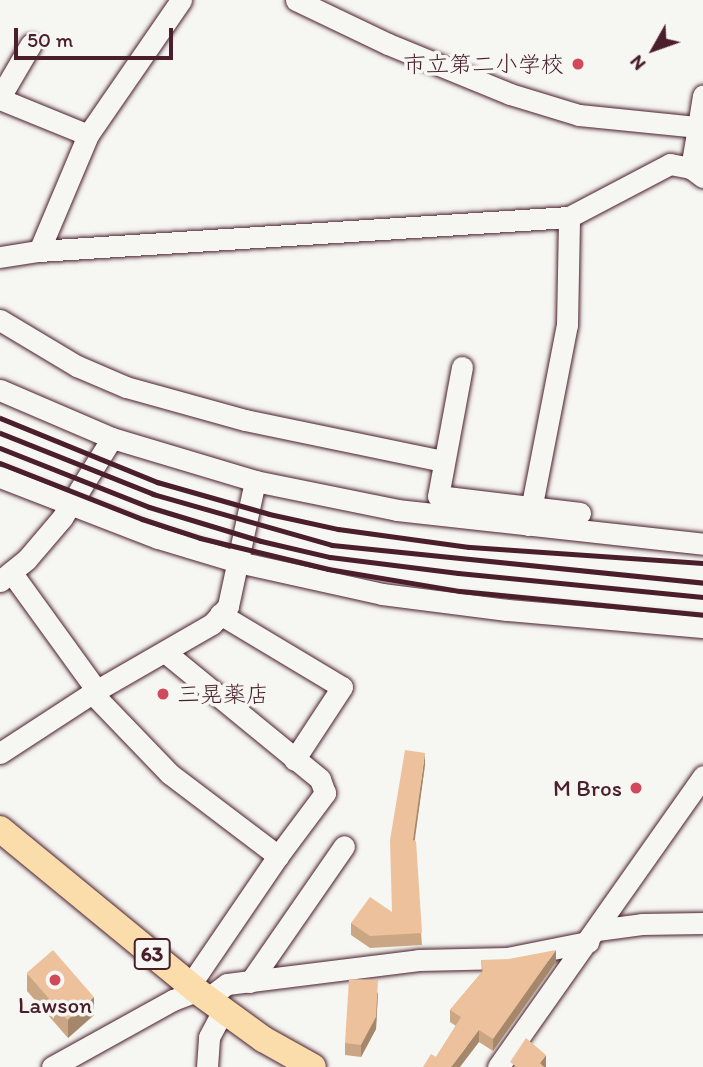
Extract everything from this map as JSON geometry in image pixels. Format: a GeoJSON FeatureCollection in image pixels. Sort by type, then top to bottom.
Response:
{"type":"FeatureCollection","features":[{"type":"Feature","properties":{"kind":"main road","name":"63"},"geometry":{"type":"LineString","coordinates":[[0,829],[204,997],[313,1067]]}},
{"type":"Feature","properties":{"kind":"street"},"geometry":{"type":"LineString","coordinates":[[39,251],[88,135],[181,0]]}},
{"type":"Feature","properties":{"kind":"street"},"geometry":{"type":"LineString","coordinates":[[296,0],[388,44],[510,94],[579,115],[698,127]]}},
{"type":"Feature","properties":{"kind":"street"},"geometry":{"type":"LineString","coordinates":[[30,44],[0,98],[88,135]]}},
{"type":"Feature","properties":{"kind":"street"},"geometry":{"type":"LineString","coordinates":[[0,257],[39,251],[569,218],[670,164],[697,172],[698,127],[703,95]]}},
{"type":"Feature","properties":{"kind":"street"},"geometry":{"type":"LineString","coordinates":[[530,516],[567,325],[569,218]]}},
{"type":"Feature","properties":{"kind":"street"},"geometry":{"type":"LineString","coordinates":[[0,320],[77,366],[126,387],[245,420],[443,461]]}},
{"type":"Feature","properties":{"kind":"street"},"geometry":{"type":"LineString","coordinates":[[462,367],[438,496],[530,516],[703,544]]}},
{"type":"Feature","properties":{"kind":"street"},"geometry":{"type":"LineString","coordinates":[[0,390],[113,438],[255,481],[397,510],[530,516],[580,513]]}},
{"type":"Feature","properties":{"kind":"street"},"geometry":{"type":"LineString","coordinates":[[113,438],[71,504],[27,559],[6,576],[95,692],[170,774],[278,856]]}},
{"type":"Feature","properties":{"kind":"street"},"geometry":{"type":"LineString","coordinates":[[0,477],[158,538],[238,562],[382,594],[507,610],[703,627]]}},
{"type":"Feature","properties":{"kind":"street"},"geometry":{"type":"LineString","coordinates":[[0,753],[95,692],[212,624],[228,606],[255,481]]}},
{"type":"Feature","properties":{"kind":"street"},"geometry":{"type":"LineString","coordinates":[[220,614],[342,687],[294,760]]}},
{"type":"Feature","properties":{"kind":"street"},"geometry":{"type":"LineString","coordinates":[[166,653],[320,779],[325,793],[278,856],[204,997],[209,1037],[207,1067]]}},
{"type":"Feature","properties":{"kind":"street"},"geometry":{"type":"LineString","coordinates":[[498,1067],[703,776]]}},
{"type":"Feature","properties":{"kind":"street"},"geometry":{"type":"LineString","coordinates":[[250,982],[344,846]]}},
{"type":"Feature","properties":{"kind":"street"},"geometry":{"type":"LineString","coordinates":[[52,1067],[173,1000],[204,997],[227,984],[419,960],[507,958],[642,924],[703,923]]}},
{"type":"Feature","properties":{"kind":"building"},"geometry":{"type":"Polygon","coordinates":[[[405,750],[425,753],[413,840],[416,841],[422,933],[370,936],[351,923],[370,897],[392,912],[390,840],[405,750]]]}},
{"type":"Feature","properties":{"kind":"building"},"geometry":{"type":"Polygon","coordinates":[[[53,950],[94,997],[67,1020],[27,973],[53,950]]]}},
{"type":"Feature","properties":{"kind":"building"},"geometry":{"type":"Polygon","coordinates":[[[556,950],[493,1039],[479,1030],[451,1067],[423,1067],[431,1054],[436,1057],[461,1017],[450,1010],[483,971],[481,960],[509,959],[556,950]]]}},
{"type":"Feature","properties":{"kind":"building"},"geometry":{"type":"Polygon","coordinates":[[[349,979],[378,980],[376,1017],[361,1045],[345,1043],[349,979]]]}},
{"type":"Feature","properties":{"kind":"building"},"geometry":{"type":"Polygon","coordinates":[[[526,1038],[546,1055],[540,1063],[544,1067],[517,1067],[510,1062],[526,1038]]]}},
{"type":"Feature","properties":{"kind":"railway"},"geometry":{"type":"LineString","coordinates":[[0,418],[157,482],[269,514],[338,529],[469,547],[703,563]]}},
{"type":"Feature","properties":{"kind":"railway"},"geometry":{"type":"LineString","coordinates":[[0,433],[153,494],[332,545],[703,583]]}},
{"type":"Feature","properties":{"kind":"railway"},"geometry":{"type":"LineString","coordinates":[[0,448],[149,507],[261,541],[330,557],[458,573],[703,597]]}},
{"type":"Feature","properties":{"kind":"railway"},"geometry":{"type":"LineString","coordinates":[[0,463],[142,519],[200,538],[328,569],[460,591],[703,615]]}},
{"type":"Feature","properties":{"kind":"place","name":"市立第二小学校"},"geometry":{"type":"Point","coordinates":[578,64]}},
{"type":"Feature","properties":{"kind":"place","name":"三晃薬店"},"geometry":{"type":"Point","coordinates":[163,694]}},
{"type":"Feature","properties":{"kind":"place","name":"M Bros"},"geometry":{"type":"Point","coordinates":[636,788]}},
{"type":"Feature","properties":{"kind":"place","name":"Lawson"},"geometry":{"type":"Point","coordinates":[55,980]}}]}
